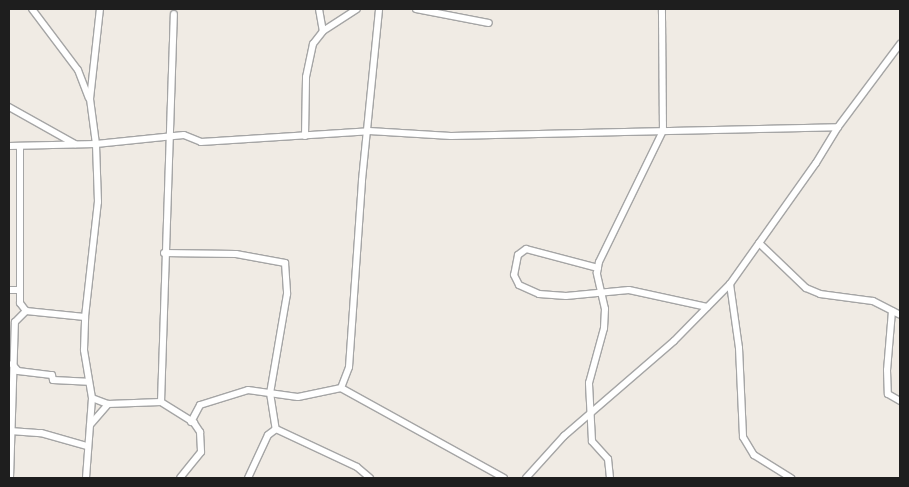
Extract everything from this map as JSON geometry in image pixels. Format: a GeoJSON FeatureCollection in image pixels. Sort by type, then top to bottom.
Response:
{"type":"FeatureCollection","features":[{"type":"Feature","properties":{"kind":"street"},"geometry":{"type":"LineString","coordinates":[[32,9],[78,70],[90,100]]}},
{"type":"Feature","properties":{"kind":"street"},"geometry":{"type":"LineString","coordinates":[[86,478],[92,398],[88,382],[85,317],[98,202],[96,144],[90,100],[100,9]]}},
{"type":"Feature","properties":{"kind":"street"},"geometry":{"type":"LineString","coordinates":[[319,9],[323,31]]}},
{"type":"Feature","properties":{"kind":"street"},"geometry":{"type":"LineString","coordinates":[[305,136],[306,77],[313,44],[323,31],[357,9]]}},
{"type":"Feature","properties":{"kind":"street"},"geometry":{"type":"LineString","coordinates":[[341,388],[349,367],[362,180],[369,131],[379,9]]}},
{"type":"Feature","properties":{"kind":"street"},"geometry":{"type":"LineString","coordinates":[[416,9],[489,23]]}},
{"type":"Feature","properties":{"kind":"street"},"geometry":{"type":"LineString","coordinates":[[610,478],[608,459],[592,441],[591,366],[604,328],[598,268],[663,131],[662,9]]}},
{"type":"Feature","properties":{"kind":"street"},"geometry":{"type":"LineString","coordinates":[[161,402],[167,138],[174,14]]}},
{"type":"Feature","properties":{"kind":"street"},"geometry":{"type":"LineString","coordinates":[[526,478],[591,414],[730,284],[816,163],[838,127],[900,44]]}},
{"type":"Feature","properties":{"kind":"street"},"geometry":{"type":"LineString","coordinates":[[9,107],[77,145]]}},
{"type":"Feature","properties":{"kind":"street"},"geometry":{"type":"LineString","coordinates":[[9,146],[96,144],[184,135],[201,142],[369,131],[451,136],[838,127]]}},
{"type":"Feature","properties":{"kind":"street"},"geometry":{"type":"LineString","coordinates":[[20,146],[20,303],[26,311],[85,317]]}},
{"type":"Feature","properties":{"kind":"street"},"geometry":{"type":"LineString","coordinates":[[759,243],[806,288],[820,294],[857,296],[900,315]]}},
{"type":"Feature","properties":{"kind":"street"},"geometry":{"type":"LineString","coordinates":[[598,268],[526,249],[520,251],[514,275],[519,285],[539,294],[602,293],[629,290],[707,307]]}},
{"type":"Feature","properties":{"kind":"street"},"geometry":{"type":"LineString","coordinates":[[164,254],[236,254],[285,264],[287,294],[270,393],[276,429]]}},
{"type":"Feature","properties":{"kind":"street"},"geometry":{"type":"LineString","coordinates":[[730,284],[739,348],[743,437],[754,455],[791,478]]}},
{"type":"Feature","properties":{"kind":"street"},"geometry":{"type":"LineString","coordinates":[[9,290],[19,290]]}},
{"type":"Feature","properties":{"kind":"street"},"geometry":{"type":"LineString","coordinates":[[10,478],[10,363],[15,322],[26,311]]}},
{"type":"Feature","properties":{"kind":"street"},"geometry":{"type":"LineString","coordinates":[[892,311],[887,370],[888,394],[900,402]]}},
{"type":"Feature","properties":{"kind":"street"},"geometry":{"type":"LineString","coordinates":[[10,363],[18,371],[52,374],[53,380],[88,382]]}},
{"type":"Feature","properties":{"kind":"street"},"geometry":{"type":"LineString","coordinates":[[191,422],[200,405],[213,398],[248,390],[298,397],[341,388],[504,478]]}},
{"type":"Feature","properties":{"kind":"street"},"geometry":{"type":"LineString","coordinates":[[92,398],[108,404],[161,402],[191,422],[200,432],[200,452],[180,478]]}},
{"type":"Feature","properties":{"kind":"street"},"geometry":{"type":"LineString","coordinates":[[90,425],[108,404]]}},
{"type":"Feature","properties":{"kind":"street"},"geometry":{"type":"LineString","coordinates":[[276,429],[357,467],[370,478]]}},
{"type":"Feature","properties":{"kind":"street"},"geometry":{"type":"LineString","coordinates":[[248,478],[268,435],[276,429]]}},
{"type":"Feature","properties":{"kind":"street"},"geometry":{"type":"LineString","coordinates":[[11,431],[40,432],[87,446]]}}]}
